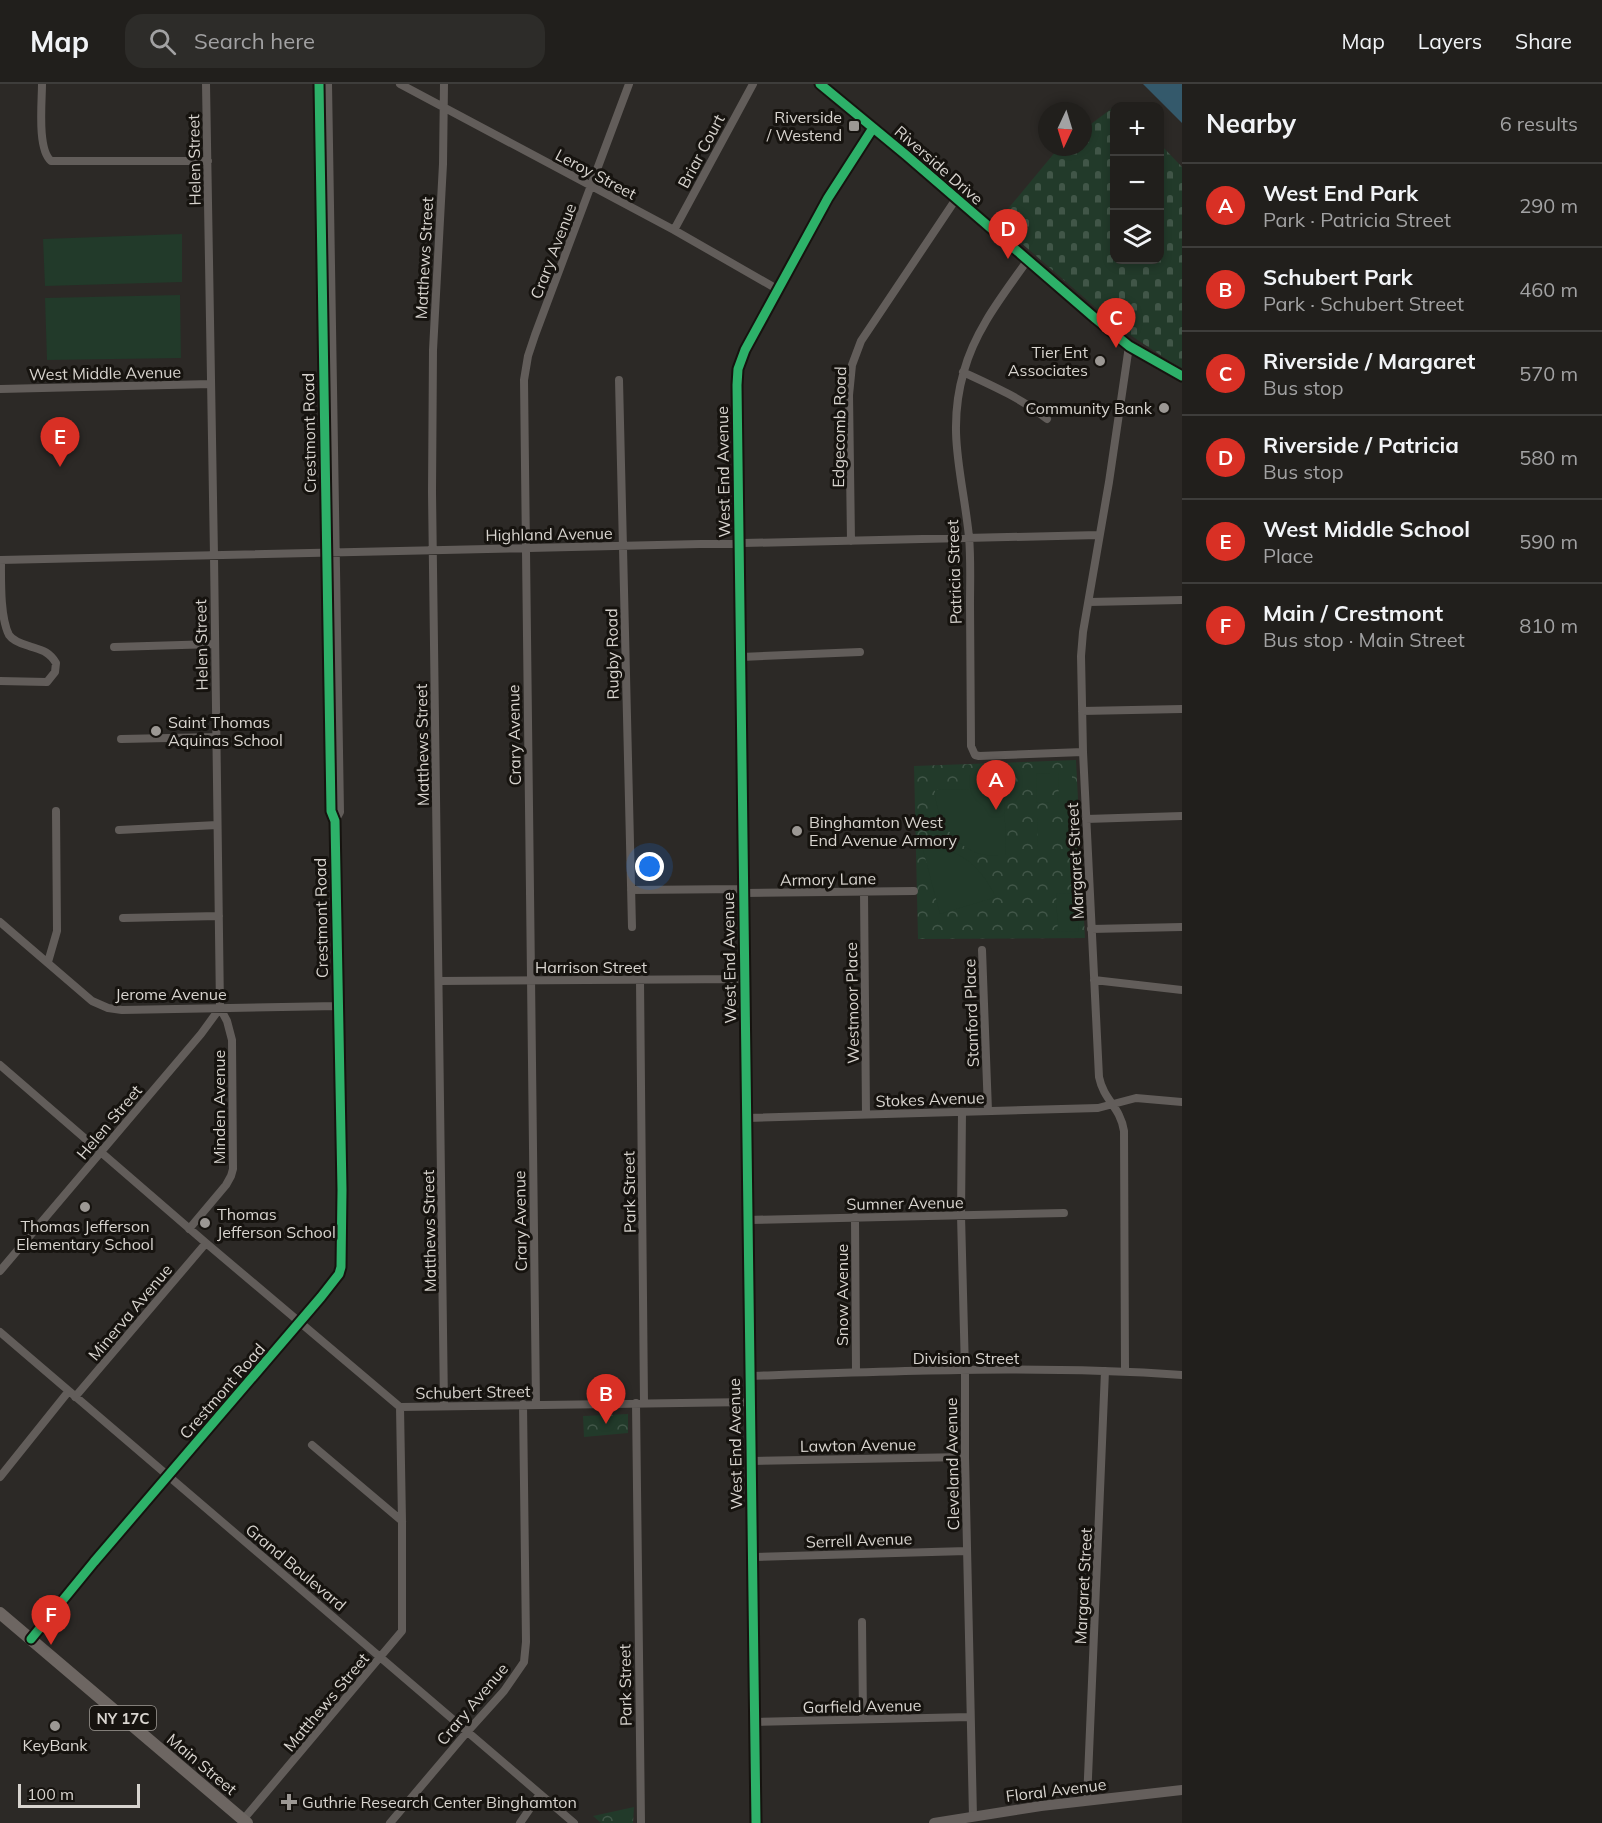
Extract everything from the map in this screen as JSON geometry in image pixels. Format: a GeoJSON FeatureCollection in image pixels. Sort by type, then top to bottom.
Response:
{"type":"FeatureCollection","features":[{"type":"Feature","properties":{"kind":"main road","name":"Riverside Drive"},"geometry":{"type":"LineString","coordinates":[[820,84],[1129,346],[1182,376]]}},
{"type":"Feature","properties":{"kind":"main road","name":"Main Street"},"geometry":{"type":"LineString","coordinates":[[0,1613],[244,1822]]}},
{"type":"Feature","properties":{"kind":"street"},"geometry":{"type":"LineString","coordinates":[[42,84],[42,142],[46,155],[51,161],[208,161]]}},
{"type":"Feature","properties":{"kind":"street","name":"Helen Street"},"geometry":{"type":"LineString","coordinates":[[0,1271],[201,1034],[220,1008],[206,84]]}},
{"type":"Feature","properties":{"kind":"street","name":"Crestmont Road"},"geometry":{"type":"LineString","coordinates":[[31,1639],[339,1274],[342,1190],[335,821],[331,811],[319,84]]}},
{"type":"Feature","properties":{"kind":"street","name":"Crestmont Road"},"geometry":{"type":"LineString","coordinates":[[328,84],[340,812],[335,821]]}},
{"type":"Feature","properties":{"kind":"street","name":"Leroy Street"},"geometry":{"type":"LineString","coordinates":[[400,84],[674,230],[777,290]]}},
{"type":"Feature","properties":{"kind":"street","name":"Matthews Street"},"geometry":{"type":"LineString","coordinates":[[444,84],[433,350],[433,550],[444,1406]]}},
{"type":"Feature","properties":{"kind":"street","name":"Crary Avenue"},"geometry":{"type":"LineString","coordinates":[[536,1404],[524,394],[528,356],[628,84]]}},
{"type":"Feature","properties":{"kind":"street","name":"Briar Court"},"geometry":{"type":"LineString","coordinates":[[674,230],[753,84]]}},
{"type":"Feature","properties":{"kind":"street","name":"West End Avenue"},"geometry":{"type":"LineString","coordinates":[[756,1823],[738,369],[745,350],[828,198],[873,128]]}},
{"type":"Feature","properties":{"kind":"street","name":"Edgecomb Road"},"geometry":{"type":"LineString","coordinates":[[851,541],[849,395],[852,365],[861,341],[956,199]]}},
{"type":"Feature","properties":{"kind":"street","name":"Patricia Street"},"geometry":{"type":"LineString","coordinates":[[1027,261],[977,337],[963,372],[957,407],[955,440],[969,538],[972,752],[979,756],[1083,752]]}},
{"type":"Feature","properties":{"kind":"street"},"geometry":{"type":"LineString","coordinates":[[322,301],[332,301]]}},
{"type":"Feature","properties":{"kind":"street","name":"Margaret Street"},"geometry":{"type":"LineString","coordinates":[[1125,1371],[1124,1131],[1119,1112],[1102,1089],[1099,1077],[1083,752],[1082,656],[1083,632],[1129,346]]}},
{"type":"Feature","properties":{"kind":"street"},"geometry":{"type":"LineString","coordinates":[[963,372],[1013,396],[1047,419]]}},
{"type":"Feature","properties":{"kind":"street","name":"Rugby Road"},"geometry":{"type":"LineString","coordinates":[[619,380],[632,927]]}},
{"type":"Feature","properties":{"kind":"street","name":"West Middle Avenue"},"geometry":{"type":"LineString","coordinates":[[0,389],[211,384]]}},
{"type":"Feature","properties":{"kind":"street"},"geometry":{"type":"LineString","coordinates":[[324,422],[334,421]]}},
{"type":"Feature","properties":{"kind":"street","name":"Highland Avenue"},"geometry":{"type":"LineString","coordinates":[[1,560],[1099,535]]}},
{"type":"Feature","properties":{"kind":"street"},"geometry":{"type":"LineString","coordinates":[[0,681],[47,682],[55,672],[56,663],[47,651],[14,640],[8,634],[1,613],[1,560]]}},
{"type":"Feature","properties":{"kind":"street"},"geometry":{"type":"LineString","coordinates":[[1089,602],[1182,600]]}},
{"type":"Feature","properties":{"kind":"street"},"geometry":{"type":"LineString","coordinates":[[114,647],[215,644]]}},
{"type":"Feature","properties":{"kind":"street"},"geometry":{"type":"LineString","coordinates":[[741,657],[860,652]]}},
{"type":"Feature","properties":{"kind":"street"},"geometry":{"type":"LineString","coordinates":[[1082,711],[1182,709]]}},
{"type":"Feature","properties":{"kind":"street"},"geometry":{"type":"LineString","coordinates":[[121,739],[216,737]]}},
{"type":"Feature","properties":{"kind":"street"},"geometry":{"type":"LineString","coordinates":[[48,962],[57,931],[56,811]]}},
{"type":"Feature","properties":{"kind":"street"},"geometry":{"type":"LineString","coordinates":[[1086,819],[1182,816]]}},
{"type":"Feature","properties":{"kind":"street"},"geometry":{"type":"LineString","coordinates":[[119,830],[217,825]]}},
{"type":"Feature","properties":{"kind":"street","name":"Armory Lane"},"geometry":{"type":"LineString","coordinates":[[631,890],[914,891]]}},
{"type":"Feature","properties":{"kind":"street","name":"Westmoor Place"},"geometry":{"type":"LineString","coordinates":[[864,892],[867,1114]]}},
{"type":"Feature","properties":{"kind":"street"},"geometry":{"type":"LineString","coordinates":[[123,918],[219,916]]}},
{"type":"Feature","properties":{"kind":"street","name":"Jerome Avenue"},"geometry":{"type":"LineString","coordinates":[[0,922],[92,1001],[108,1008],[122,1010],[338,1006]]}},
{"type":"Feature","properties":{"kind":"street"},"geometry":{"type":"LineString","coordinates":[[1091,929],[1182,927]]}},
{"type":"Feature","properties":{"kind":"street","name":"Stanford Place"},"geometry":{"type":"LineString","coordinates":[[982,950],[988,1111]]}},
{"type":"Feature","properties":{"kind":"street","name":"Harrison Street"},"geometry":{"type":"LineString","coordinates":[[439,981],[744,979]]}},
{"type":"Feature","properties":{"kind":"street","name":"Park Street"},"geometry":{"type":"LineString","coordinates":[[640,980],[641,1823]]}},
{"type":"Feature","properties":{"kind":"street"},"geometry":{"type":"LineString","coordinates":[[1094,980],[1182,990]]}},
{"type":"Feature","properties":{"kind":"street","name":"Minden Avenue"},"geometry":{"type":"LineString","coordinates":[[189,1229],[226,1185],[233,1169],[232,1040],[227,1021],[220,1008]]}},
{"type":"Feature","properties":{"kind":"street","name":"Schubert Street"},"geometry":{"type":"LineString","coordinates":[[1,1068],[400,1407],[750,1402]]}},
{"type":"Feature","properties":{"kind":"street","name":"Stokes Avenue"},"geometry":{"type":"LineString","coordinates":[[747,1118],[1098,1108],[1136,1098],[1182,1102]]}},
{"type":"Feature","properties":{"kind":"street","name":"Cleveland Avenue"},"geometry":{"type":"LineString","coordinates":[[962,1112],[961,1215],[973,1817]]}},
{"type":"Feature","properties":{"kind":"street","name":"Sumner Avenue"},"geometry":{"type":"LineString","coordinates":[[747,1220],[1064,1213]]}},
{"type":"Feature","properties":{"kind":"street","name":"Snow Avenue"},"geometry":{"type":"LineString","coordinates":[[855,1217],[856,1372]]}},
{"type":"Feature","properties":{"kind":"street","name":"Minerva Avenue"},"geometry":{"type":"LineString","coordinates":[[0,1477],[206,1243]]}},
{"type":"Feature","properties":{"kind":"street","name":"Grand Boulevard"},"geometry":{"type":"LineString","coordinates":[[0,1332],[574,1823]]}},
{"type":"Feature","properties":{"kind":"street","name":"Division Street"},"geometry":{"type":"LineString","coordinates":[[749,1376],[965,1371],[1125,1371],[1182,1375]]}},
{"type":"Feature","properties":{"kind":"street","name":"Margaret Street"},"geometry":{"type":"LineString","coordinates":[[1087,1801],[1106,1371]]}},
{"type":"Feature","properties":{"kind":"street","name":"Crary Avenue"},"geometry":{"type":"LineString","coordinates":[[390,1823],[504,1691],[520,1669],[525,1654],[524,1404]]}},
{"type":"Feature","properties":{"kind":"street","name":"Matthews Street"},"geometry":{"type":"LineString","coordinates":[[244,1822],[381,1658],[399,1635],[403,1626],[400,1407]]}},
{"type":"Feature","properties":{"kind":"street"},"geometry":{"type":"LineString","coordinates":[[312,1444],[402,1521]]}},
{"type":"Feature","properties":{"kind":"street","name":"Lawton Avenue"},"geometry":{"type":"LineString","coordinates":[[751,1461],[965,1457]]}},
{"type":"Feature","properties":{"kind":"street","name":"Serrell Avenue"},"geometry":{"type":"LineString","coordinates":[[752,1557],[967,1551]]}},
{"type":"Feature","properties":{"kind":"street"},"geometry":{"type":"LineString","coordinates":[[862,1622],[863,1719]]}},
{"type":"Feature","properties":{"kind":"street","name":"Garfield Avenue"},"geometry":{"type":"LineString","coordinates":[[754,1722],[970,1717]]}},
{"type":"Feature","properties":{"kind":"street","name":"Floral Avenue"},"geometry":{"type":"LineString","coordinates":[[934,1823],[973,1817],[986,1819],[1087,1801],[1182,1790]]}},
{"type":"Feature","properties":{"kind":"street"},"geometry":{"type":"LineString","coordinates":[[520,1823],[540,1794]]}},
{"type":"Feature","properties":{"kind":"green space"},"geometry":{"type":"Polygon","coordinates":[[[1110,110],[1110,264],[1164,264],[1164,148],[1182,167],[1182,368],[1118,327],[997,222],[1052,156],[1092,156],[1092,123],[1110,110]]]}},
{"type":"Feature","properties":{"kind":"green space"},"geometry":{"type":"Polygon","coordinates":[[[182,234],[182,282],[45,286],[43,239],[182,234]]]}},
{"type":"Feature","properties":{"kind":"green space"},"geometry":{"type":"Polygon","coordinates":[[[180,295],[181,358],[47,360],[45,298],[180,295]]]}},
{"type":"Feature","properties":{"kind":"green space"},"geometry":{"type":"Polygon","coordinates":[[[1076,760],[1085,938],[918,939],[914,766],[1076,760]]]}},
{"type":"Feature","properties":{"kind":"green space"},"geometry":{"type":"Polygon","coordinates":[[[1050,773],[1050,802],[1037,803],[1036,774],[1050,773]]]}},
{"type":"Feature","properties":{"kind":"green space"},"geometry":{"type":"Polygon","coordinates":[[[1058,773],[1072,773],[1072,802],[1059,802],[1058,773]]]}},
{"type":"Feature","properties":{"kind":"green space"},"geometry":{"type":"Polygon","coordinates":[[[1004,788],[1006,856],[984,855],[968,849],[947,828],[938,810],[935,790],[1004,788]]]}},
{"type":"Feature","properties":{"kind":"green space"},"geometry":{"type":"Polygon","coordinates":[[[1037,818],[1051,818],[1051,847],[1038,847],[1037,818]]]}},
{"type":"Feature","properties":{"kind":"green space"},"geometry":{"type":"Polygon","coordinates":[[[922,846],[947,850],[967,860],[983,875],[996,897],[940,914],[922,846]]]}},
{"type":"Feature","properties":{"kind":"green space"},"geometry":{"type":"Polygon","coordinates":[[[1077,893],[1079,931],[1058,932],[1056,894],[1077,893]]]}},
{"type":"Feature","properties":{"kind":"green space"},"geometry":{"type":"Polygon","coordinates":[[[628,1414],[628,1433],[584,1437],[583,1416],[628,1414]]]}},
{"type":"Feature","properties":{"kind":"green space"},"geometry":{"type":"Polygon","coordinates":[[[634,1807],[633,1823],[601,1823],[593,1816],[634,1807]]]}},
{"type":"Feature","properties":{"kind":"water"},"geometry":{"type":"Polygon","coordinates":[[[1143,84],[1182,84],[1182,123],[1164,105],[1164,102],[1161,102],[1143,84]]]}},
{"type":"Feature","properties":{"kind":"cycle path"},"geometry":{"type":"LineString","coordinates":[[31,1639],[321,1297],[339,1274],[341,1267],[342,1190],[335,821],[331,811],[319,84]]}},
{"type":"Feature","properties":{"kind":"cycle path"},"geometry":{"type":"LineString","coordinates":[[820,84],[1129,346],[1182,376]]}},
{"type":"Feature","properties":{"kind":"cycle path"},"geometry":{"type":"LineString","coordinates":[[756,1823],[738,369],[745,350],[828,198],[873,128]]}},
{"type":"Feature","properties":{"kind":"place","name":"Riverside / Westend"},"geometry":{"type":"Point","coordinates":[854,126]}},
{"type":"Feature","properties":{"kind":"place","name":"Riverside / Patricia"},"geometry":{"type":"Point","coordinates":[1008,259]}},
{"type":"Feature","properties":{"kind":"place","name":"Riverside / Margaret"},"geometry":{"type":"Point","coordinates":[1116,348]}},
{"type":"Feature","properties":{"kind":"place","name":"Tier Ent Associates"},"geometry":{"type":"Point","coordinates":[1100,361]}},
{"type":"Feature","properties":{"kind":"place","name":"Community Bank"},"geometry":{"type":"Point","coordinates":[1164,408]}},
{"type":"Feature","properties":{"kind":"place","name":"West Middle School"},"geometry":{"type":"Point","coordinates":[60,467]}},
{"type":"Feature","properties":{"kind":"place","name":"Saint Thomas Aquinas School"},"geometry":{"type":"Point","coordinates":[156,731]}},
{"type":"Feature","properties":{"kind":"place","name":"West End Park"},"geometry":{"type":"Point","coordinates":[996,810]}},
{"type":"Feature","properties":{"kind":"place","name":"Binghamton West End Avenue Armory"},"geometry":{"type":"Point","coordinates":[797,831]}},
{"type":"Feature","properties":{"kind":"place","name":"Thomas Jefferson Elementary School"},"geometry":{"type":"Point","coordinates":[85,1207]}},
{"type":"Feature","properties":{"kind":"place","name":"Thomas Jefferson School"},"geometry":{"type":"Point","coordinates":[205,1223]}},
{"type":"Feature","properties":{"kind":"place","name":"Schubert Park"},"geometry":{"type":"Point","coordinates":[606,1424]}},
{"type":"Feature","properties":{"kind":"place","name":"Main / Crestmont"},"geometry":{"type":"Point","coordinates":[51,1645]}},
{"type":"Feature","properties":{"kind":"place","name":"KeyBank"},"geometry":{"type":"Point","coordinates":[55,1726]}},
{"type":"Feature","properties":{"kind":"place","name":"Guthrie Research Center Binghamton"},"geometry":{"type":"Point","coordinates":[289,1802]}}]}
